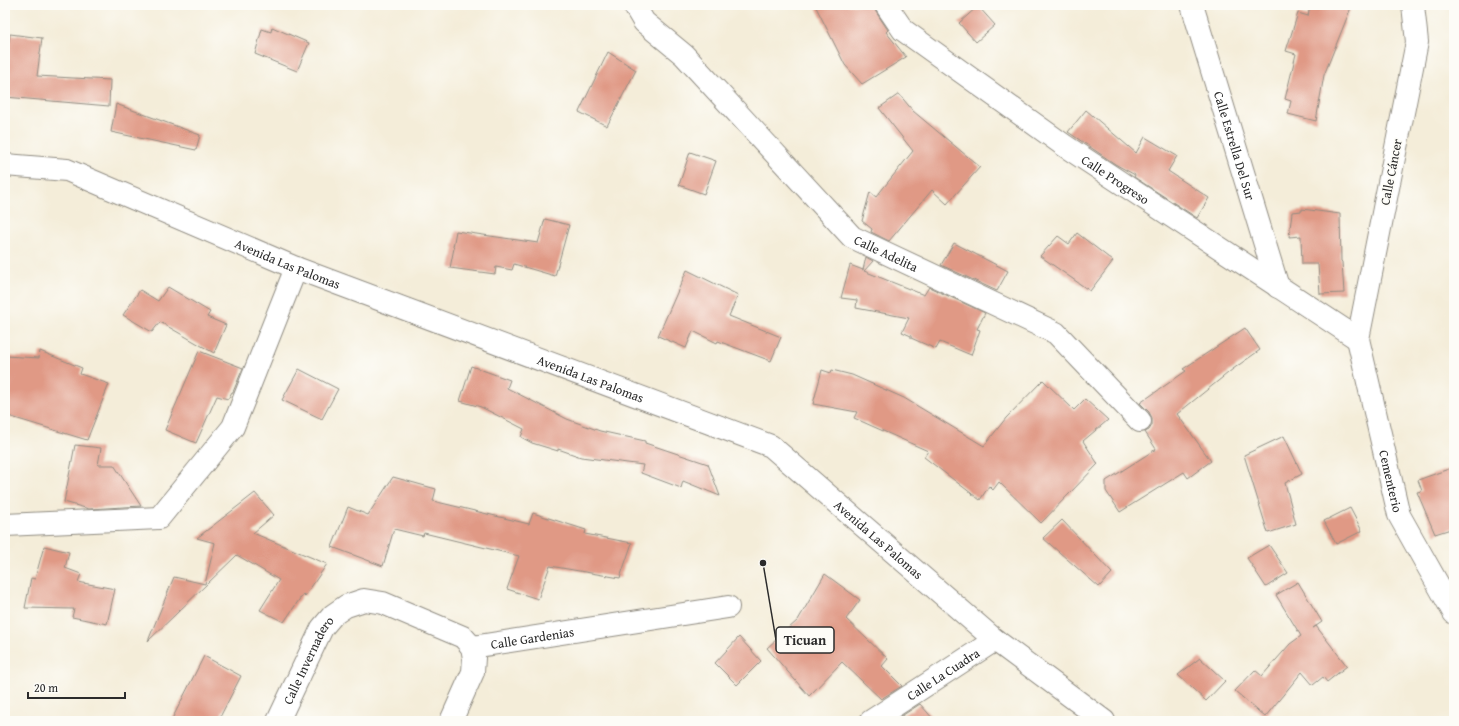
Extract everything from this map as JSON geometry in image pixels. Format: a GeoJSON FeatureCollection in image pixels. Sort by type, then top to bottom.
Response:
{"type":"FeatureCollection","features":[{"type":"Feature","properties":{"kind":"street","name":"Calle Adelita"},"geometry":{"type":"LineString","coordinates":[[634,5],[644,22],[684,55],[852,237],[1056,333],[1140,421]]}},
{"type":"Feature","properties":{"kind":"street","name":"Calle Progreso"},"geometry":{"type":"LineString","coordinates":[[886,5],[903,30],[1065,146],[1358,339]]}},
{"type":"Feature","properties":{"kind":"street","name":"Calle Estrella Del Sur"},"geometry":{"type":"LineString","coordinates":[[1192,5],[1278,287]]}},
{"type":"Feature","properties":{"kind":"street","name":"Calle Cáncer"},"geometry":{"type":"LineString","coordinates":[[1358,339],[1417,42],[1413,5]]}},
{"type":"Feature","properties":{"kind":"street","name":"Avenida Las Palomas"},"geometry":{"type":"LineString","coordinates":[[5,165],[67,170],[296,268],[771,446],[995,640],[1104,721]]}},
{"type":"Feature","properties":{"kind":"street"},"geometry":{"type":"LineString","coordinates":[[5,525],[159,518],[233,428],[296,268]]}},
{"type":"Feature","properties":{"kind":"street","name":"Cementerio"},"geometry":{"type":"LineString","coordinates":[[1358,339],[1399,514],[1454,613]]}},
{"type":"Feature","properties":{"kind":"street","name":"Calle Gardenias"},"geometry":{"type":"LineString","coordinates":[[346,606],[364,600],[383,603],[463,637],[472,647],[728,607]]}},
{"type":"Feature","properties":{"kind":"street","name":"Calle Invernadero"},"geometry":{"type":"LineString","coordinates":[[278,721],[322,628],[333,615],[346,606]]}},
{"type":"Feature","properties":{"kind":"street","name":"Calle La Cuadra"},"geometry":{"type":"LineString","coordinates":[[871,721],[995,640]]}},
{"type":"Feature","properties":{"kind":"street"},"geometry":{"type":"LineString","coordinates":[[451,721],[473,672],[474,658],[472,647]]}},
{"type":"Feature","properties":{"kind":"building"},"geometry":{"type":"Polygon","coordinates":[[[815,5],[874,5],[876,12],[888,30],[886,32],[906,57],[862,84],[845,65],[815,5]]]}},
{"type":"Feature","properties":{"kind":"building"},"geometry":{"type":"Polygon","coordinates":[[[1310,5],[1352,5],[1324,75],[1316,121],[1288,114],[1291,101],[1285,99],[1296,54],[1286,51],[1298,13],[1308,16],[1310,5]]]}},
{"type":"Feature","properties":{"kind":"building"},"geometry":{"type":"Polygon","coordinates":[[[978,6],[995,25],[976,42],[959,23],[978,6]]]}},
{"type":"Feature","properties":{"kind":"building"},"geometry":{"type":"Polygon","coordinates":[[[272,27],[309,43],[297,71],[255,54],[262,29],[271,32],[272,27]]]}},
{"type":"Feature","properties":{"kind":"building"},"geometry":{"type":"Polygon","coordinates":[[[10,34],[42,38],[37,76],[110,80],[109,106],[5,97],[5,74],[8,74],[9,67],[5,66],[10,34]]]}},
{"type":"Feature","properties":{"kind":"building"},"geometry":{"type":"Polygon","coordinates":[[[608,52],[636,70],[607,126],[579,112],[608,52]]]}},
{"type":"Feature","properties":{"kind":"building"},"geometry":{"type":"Polygon","coordinates":[[[899,94],[913,111],[980,167],[947,204],[932,190],[889,241],[871,232],[872,229],[862,221],[870,192],[876,197],[913,151],[879,108],[899,94]]]}},
{"type":"Feature","properties":{"kind":"building"},"geometry":{"type":"Polygon","coordinates":[[[116,104],[200,135],[196,150],[111,132],[116,104]]]}},
{"type":"Feature","properties":{"kind":"building"},"geometry":{"type":"Polygon","coordinates":[[[1086,110],[1136,153],[1145,137],[1177,156],[1168,171],[1209,198],[1197,218],[1134,177],[1135,175],[1115,164],[1068,132],[1086,110]]]}},
{"type":"Feature","properties":{"kind":"building"},"geometry":{"type":"Polygon","coordinates":[[[690,152],[716,161],[704,194],[679,185],[690,152]]]}},
{"type":"Feature","properties":{"kind":"building"},"geometry":{"type":"Polygon","coordinates":[[[1302,209],[1340,214],[1341,261],[1344,293],[1320,294],[1318,264],[1302,264],[1301,236],[1289,237],[1292,212],[1302,211],[1302,209]]]}},
{"type":"Feature","properties":{"kind":"building"},"geometry":{"type":"Polygon","coordinates":[[[545,219],[569,225],[555,276],[514,264],[512,270],[496,267],[495,274],[450,268],[456,231],[538,243],[545,219]]]}},
{"type":"Feature","properties":{"kind":"building"},"geometry":{"type":"Polygon","coordinates":[[[1077,233],[1113,261],[1090,291],[1040,256],[1058,236],[1069,244],[1077,233]]]}},
{"type":"Feature","properties":{"kind":"building"},"geometry":{"type":"Polygon","coordinates":[[[954,243],[1008,271],[997,291],[941,265],[954,243]]]}},
{"type":"Feature","properties":{"kind":"building"},"geometry":{"type":"Polygon","coordinates":[[[866,257],[873,261],[864,271],[924,295],[929,287],[985,313],[977,329],[980,330],[971,355],[940,342],[936,349],[911,338],[911,336],[902,332],[909,318],[856,308],[857,300],[841,298],[850,265],[863,270],[866,257]]]}},
{"type":"Feature","properties":{"kind":"building"},"geometry":{"type":"Polygon","coordinates":[[[687,270],[738,295],[729,316],[781,337],[771,361],[718,341],[717,343],[693,331],[686,348],[658,336],[687,270]]]}},
{"type":"Feature","properties":{"kind":"building"},"geometry":{"type":"Polygon","coordinates":[[[168,287],[210,312],[207,317],[226,325],[214,353],[160,322],[152,332],[123,315],[140,290],[158,301],[168,287]]]}},
{"type":"Feature","properties":{"kind":"building"},"geometry":{"type":"Polygon","coordinates":[[[1245,328],[1260,350],[1233,369],[1177,414],[1211,461],[1188,478],[1184,472],[1120,512],[1106,491],[1106,481],[1156,449],[1145,432],[1149,430],[1152,425],[1152,418],[1149,412],[1140,403],[1186,371],[1183,369],[1245,328]]]}},
{"type":"Feature","properties":{"kind":"building"},"geometry":{"type":"Polygon","coordinates":[[[40,351],[82,368],[80,374],[109,384],[87,440],[5,415],[5,356],[39,358],[40,351]]]}},
{"type":"Feature","properties":{"kind":"building"},"geometry":{"type":"Polygon","coordinates":[[[199,351],[243,368],[233,392],[228,399],[217,396],[196,443],[165,430],[199,351]]]}},
{"type":"Feature","properties":{"kind":"building"},"geometry":{"type":"Polygon","coordinates":[[[471,366],[510,380],[507,388],[567,419],[600,431],[645,441],[645,443],[708,464],[720,496],[683,481],[681,488],[641,473],[643,465],[581,457],[558,449],[558,451],[532,443],[521,437],[524,429],[481,407],[460,401],[471,366]]]}},
{"type":"Feature","properties":{"kind":"building"},"geometry":{"type":"Polygon","coordinates":[[[299,369],[338,389],[322,419],[282,400],[299,369]]]}},
{"type":"Feature","properties":{"kind":"building"},"geometry":{"type":"Polygon","coordinates":[[[822,370],[831,373],[832,370],[852,375],[904,398],[984,446],[1006,418],[1043,380],[1074,410],[1085,399],[1108,420],[1083,441],[1098,464],[1041,523],[999,482],[993,490],[989,486],[980,500],[924,457],[928,451],[854,418],[857,412],[813,404],[822,370]]]}},
{"type":"Feature","properties":{"kind":"building"},"geometry":{"type":"Polygon","coordinates":[[[1284,436],[1302,474],[1285,483],[1296,524],[1268,533],[1244,455],[1284,436]]]}},
{"type":"Feature","properties":{"kind":"building"},"geometry":{"type":"Polygon","coordinates":[[[75,445],[101,448],[98,465],[114,465],[141,506],[89,509],[64,502],[75,445]]]}},
{"type":"Feature","properties":{"kind":"building"},"geometry":{"type":"Polygon","coordinates":[[[1454,467],[1454,528],[1435,534],[1417,492],[1422,491],[1418,480],[1454,467]]]}},
{"type":"Feature","properties":{"kind":"building"},"geometry":{"type":"Polygon","coordinates":[[[393,477],[436,489],[433,501],[529,524],[533,513],[586,530],[585,534],[632,543],[620,578],[550,566],[538,599],[507,589],[519,556],[424,533],[423,536],[394,529],[383,566],[332,547],[348,507],[368,515],[393,477]]]}},
{"type":"Feature","properties":{"kind":"building"},"geometry":{"type":"Polygon","coordinates":[[[255,493],[274,515],[253,533],[327,564],[305,596],[303,594],[284,622],[260,610],[279,580],[237,555],[148,641],[174,577],[205,584],[215,543],[197,538],[255,493]]]}},
{"type":"Feature","properties":{"kind":"building"},"geometry":{"type":"Polygon","coordinates":[[[1350,508],[1362,531],[1336,544],[1324,521],[1350,508]]]}},
{"type":"Feature","properties":{"kind":"building"},"geometry":{"type":"Polygon","coordinates":[[[1062,520],[1112,573],[1099,587],[1043,538],[1062,520]]]}},
{"type":"Feature","properties":{"kind":"building"},"geometry":{"type":"Polygon","coordinates":[[[1269,545],[1288,573],[1266,587],[1247,558],[1269,545]]]}},
{"type":"Feature","properties":{"kind":"building"},"geometry":{"type":"Polygon","coordinates":[[[44,546],[69,552],[65,568],[81,574],[78,582],[115,589],[107,624],[72,617],[74,609],[25,608],[31,578],[35,579],[44,546]]]}},
{"type":"Feature","properties":{"kind":"building"},"geometry":{"type":"Polygon","coordinates":[[[825,574],[860,600],[846,619],[888,659],[882,666],[902,686],[881,699],[842,662],[809,696],[767,648],[798,620],[825,574]]]}},
{"type":"Feature","properties":{"kind":"building"},"geometry":{"type":"Polygon","coordinates":[[[1298,582],[1322,622],[1316,626],[1347,666],[1327,682],[1323,677],[1313,685],[1302,672],[1265,717],[1235,691],[1255,670],[1262,676],[1290,644],[1301,636],[1276,595],[1298,582]]]}},
{"type":"Feature","properties":{"kind":"building"},"geometry":{"type":"Polygon","coordinates":[[[739,637],[761,661],[737,685],[715,663],[739,637]]]}},
{"type":"Feature","properties":{"kind":"building"},"geometry":{"type":"Polygon","coordinates":[[[204,656],[241,676],[218,721],[171,721],[204,656]]]}},
{"type":"Feature","properties":{"kind":"building"},"geometry":{"type":"Polygon","coordinates":[[[1200,658],[1225,681],[1206,701],[1178,675],[1200,658]]]}},
{"type":"Feature","properties":{"kind":"building"},"geometry":{"type":"Polygon","coordinates":[[[920,704],[935,721],[904,721],[900,717],[920,704]]]}},
{"type":"Feature","properties":{"kind":"place","name":"Ticuan"},"geometry":{"type":"Point","coordinates":[763,563]}}]}
